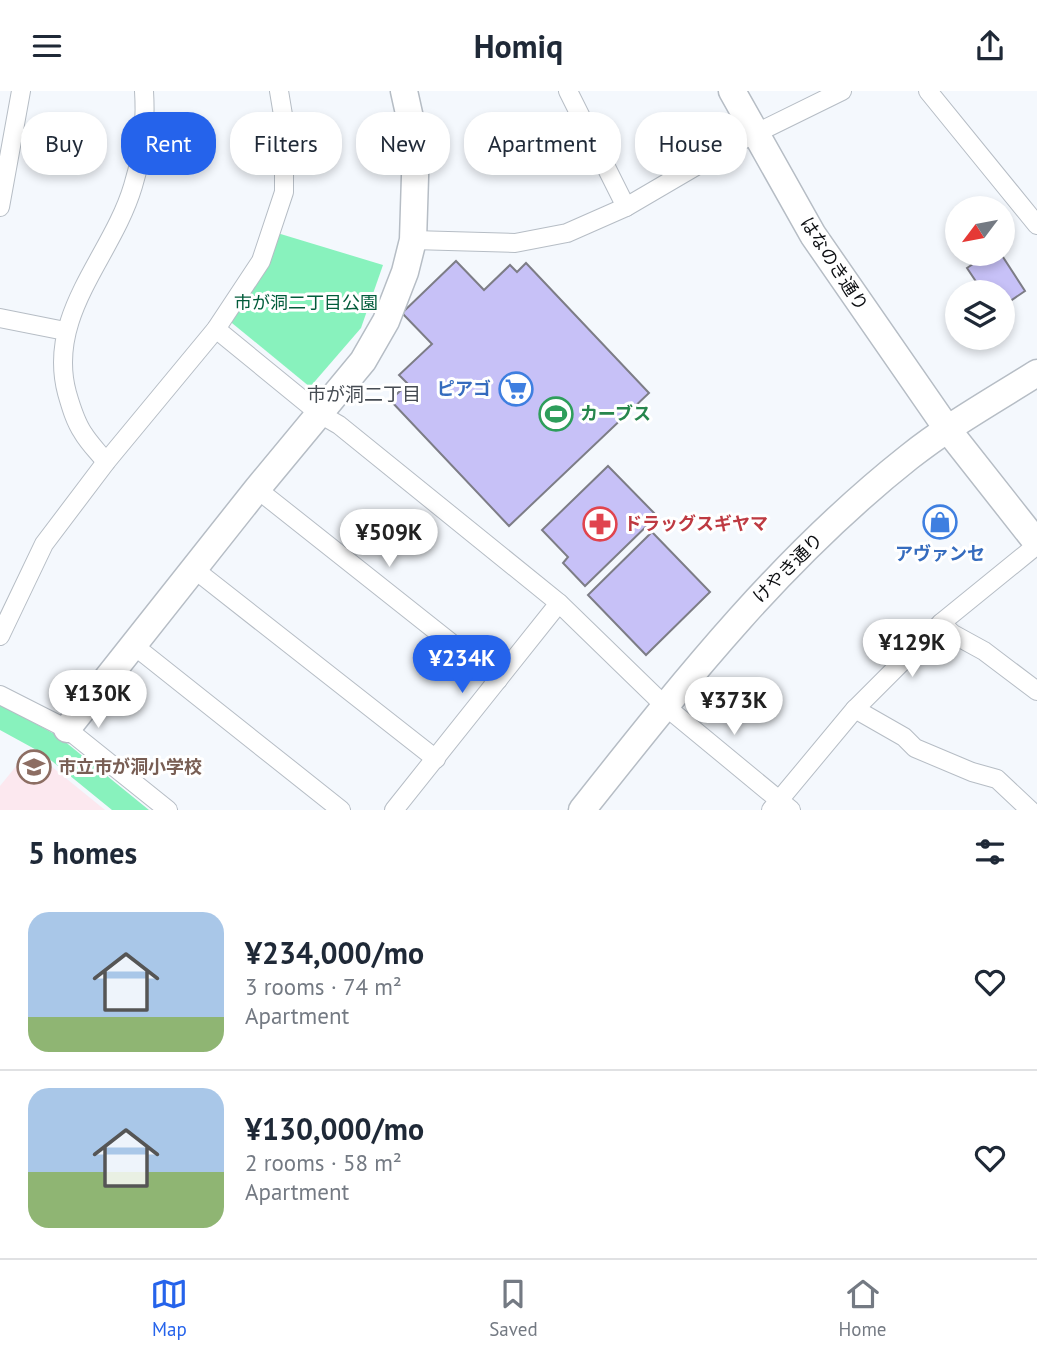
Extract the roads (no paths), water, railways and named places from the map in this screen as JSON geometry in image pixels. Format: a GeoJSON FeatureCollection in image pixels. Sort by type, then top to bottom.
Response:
{"type":"FeatureCollection","features":[{"type":"Feature","properties":{"kind":"street"},"geometry":{"type":"LineString","coordinates":[[0,207],[21,91]]}},
{"type":"Feature","properties":{"kind":"street"},"geometry":{"type":"LineString","coordinates":[[106,462],[82,432],[72,410],[64,380],[62,358],[65,331],[133,187],[142,150],[144,91]]}},
{"type":"Feature","properties":{"kind":"street"},"geometry":{"type":"LineString","coordinates":[[0,636],[44,544],[106,462],[216,329],[261,261],[284,192],[284,121],[278,91]]}},
{"type":"Feature","properties":{"kind":"street"},"geometry":{"type":"LineString","coordinates":[[67,729],[132,644],[363,361],[386,321],[405,272],[413,240],[416,145],[404,91]]}},
{"type":"Feature","properties":{"kind":"street"},"geometry":{"type":"LineString","coordinates":[[569,91],[626,207]]}},
{"type":"Feature","properties":{"kind":"street","name":"はなのき通り"},"geometry":{"type":"LineString","coordinates":[[732,91],[813,235],[948,430],[1037,544]]}},
{"type":"Feature","properties":{"kind":"street"},"geometry":{"type":"LineString","coordinates":[[413,240],[515,243],[567,233],[626,207],[756,133],[842,91]]}},
{"type":"Feature","properties":{"kind":"street"},"geometry":{"type":"LineString","coordinates":[[928,91],[1037,225]]}},
{"type":"Feature","properties":{"kind":"street"},"geometry":{"type":"LineString","coordinates":[[0,318],[65,331]]}},
{"type":"Feature","properties":{"kind":"street"},"geometry":{"type":"LineString","coordinates":[[216,329],[320,414],[340,425],[559,603],[665,706],[780,807],[855,709],[941,623],[1037,544]]}},
{"type":"Feature","properties":{"kind":"street","name":"けやき通り"},"geometry":{"type":"LineString","coordinates":[[582,810],[718,641],[776,579],[844,513],[894,469],[948,430],[1037,373]]}},
{"type":"Feature","properties":{"kind":"street"},"geometry":{"type":"LineString","coordinates":[[257,489],[498,680]]}},
{"type":"Feature","properties":{"kind":"street"},"geometry":{"type":"LineString","coordinates":[[194,569],[436,759]]}},
{"type":"Feature","properties":{"kind":"street"},"geometry":{"type":"LineString","coordinates":[[394,810],[559,603]]}},
{"type":"Feature","properties":{"kind":"street"},"geometry":{"type":"LineString","coordinates":[[941,623],[1037,691]]}},
{"type":"Feature","properties":{"kind":"street"},"geometry":{"type":"LineString","coordinates":[[132,644],[341,810]]}},
{"type":"Feature","properties":{"kind":"street"},"geometry":{"type":"LineString","coordinates":[[0,695],[67,729],[167,810]]}},
{"type":"Feature","properties":{"kind":"street"},"geometry":{"type":"LineString","coordinates":[[855,709],[904,737],[915,748],[972,772],[997,779],[1030,810]]}},
{"type":"Feature","properties":{"kind":"place","name":"ピアゴ"},"geometry":{"type":"Point","coordinates":[516,389]}},
{"type":"Feature","properties":{"kind":"place","name":"カーブス"},"geometry":{"type":"Point","coordinates":[556,414]}},
{"type":"Feature","properties":{"kind":"place","name":"アヴァンセ"},"geometry":{"type":"Point","coordinates":[940,522]}},
{"type":"Feature","properties":{"kind":"place","name":"ドラッグスギヤマ"},"geometry":{"type":"Point","coordinates":[600,524]}},
{"type":"Feature","properties":{"kind":"place","name":"市立市が洞小学校"},"geometry":{"type":"Point","coordinates":[34,767]}},
{"type":"Feature","properties":{"kind":"district","name":"市が洞二丁目"},"geometry":{"type":"Point","coordinates":[364,394]}},
{"type":"Feature","properties":{"kind":"park label","name":"市が洞二丁目公園"},"geometry":{"type":"Point","coordinates":[306,303]}}]}
